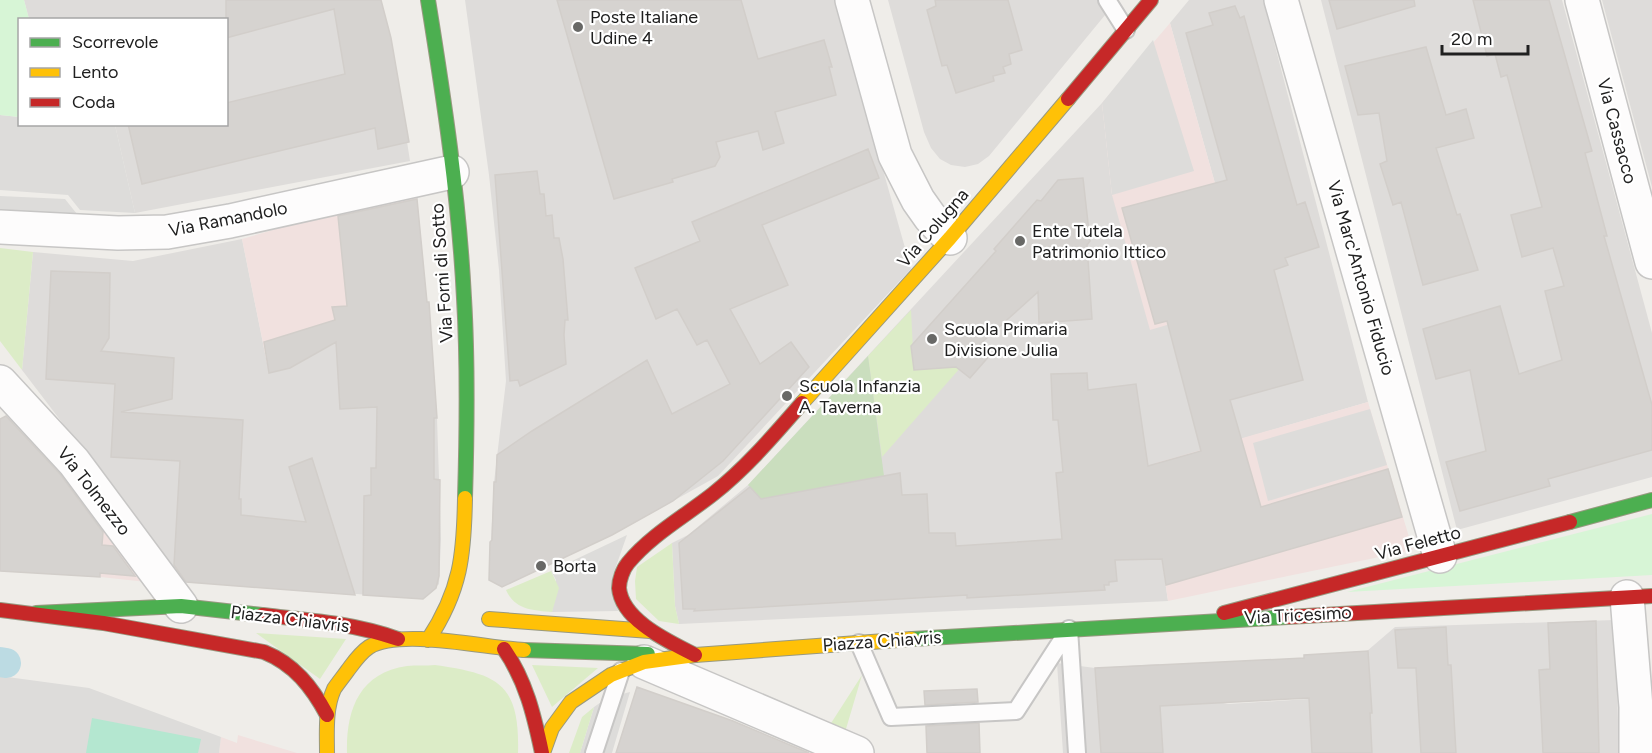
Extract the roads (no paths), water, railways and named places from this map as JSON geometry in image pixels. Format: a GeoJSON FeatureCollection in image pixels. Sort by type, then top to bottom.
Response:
{"type":"FeatureCollection","features":[{"type":"Feature","properties":{"kind":"main road","name":"Via Forni di Sotto"},"geometry":{"type":"LineString","coordinates":[[428,0],[440,69],[452,172],[461,270],[468,401],[462,545],[458,578],[443,617],[428,640]]}},
{"type":"Feature","properties":{"kind":"main road","name":"Via Colugna"},"geometry":{"type":"LineString","coordinates":[[650,631],[624,604],[619,587],[626,565],[642,548],[736,475],[950,238],[1151,0]]}},
{"type":"Feature","properties":{"kind":"main road","name":"Via Feletto"},"geometry":{"type":"LineString","coordinates":[[1192,621],[1652,500]]}},
{"type":"Feature","properties":{"kind":"main road","name":"Via Forni di Sotto"},"geometry":{"type":"LineString","coordinates":[[462,545],[471,578]]}},
{"type":"Feature","properties":{"kind":"main road","name":"Via Tricesimo"},"geometry":{"type":"LineString","coordinates":[[1069,629],[1640,597]]}},
{"type":"Feature","properties":{"kind":"main road"},"geometry":{"type":"LineString","coordinates":[[0,610],[180,621]]}},
{"type":"Feature","properties":{"kind":"main road"},"geometry":{"type":"LineString","coordinates":[[36,612],[180,621]]}},
{"type":"Feature","properties":{"kind":"main road"},"geometry":{"type":"LineString","coordinates":[[504,649],[487,614],[650,631],[695,656]]}},
{"type":"Feature","properties":{"kind":"main road","name":"Piazza Chiavris"},"geometry":{"type":"LineString","coordinates":[[180,621],[341,623],[370,629],[398,639]]}},
{"type":"Feature","properties":{"kind":"main road","name":"Piazza Chiavris"},"geometry":{"type":"LineString","coordinates":[[180,621],[280,659],[298,672],[315,692],[327,715]]}},
{"type":"Feature","properties":{"kind":"main road","name":"Piazza Chiavris"},"geometry":{"type":"LineString","coordinates":[[542,753],[552,728],[571,702],[596,683],[633,666],[695,656],[1069,629]]}},
{"type":"Feature","properties":{"kind":"main road","name":"Piazza Chiavris"},"geometry":{"type":"LineString","coordinates":[[327,753],[327,715],[334,690],[357,657],[376,643],[398,639],[428,640],[504,649],[695,656]]}},
{"type":"Feature","properties":{"kind":"main road","name":"Piazza Chiavris"},"geometry":{"type":"LineString","coordinates":[[504,649],[527,687],[542,753]]}},
{"type":"Feature","properties":{"kind":"street"},"geometry":{"type":"LineString","coordinates":[[852,0],[895,155],[918,200],[950,238]]}},
{"type":"Feature","properties":{"kind":"street","name":"Via Marc'Antonio Fiducio"},"geometry":{"type":"LineString","coordinates":[[1281,0],[1440,556]]}},
{"type":"Feature","properties":{"kind":"street","name":"Via Cassacco"},"geometry":{"type":"LineString","coordinates":[[1582,0],[1652,262]]}},
{"type":"Feature","properties":{"kind":"street","name":"Via Ramandolo"},"geometry":{"type":"LineString","coordinates":[[0,227],[118,233],[167,232],[452,172]]}},
{"type":"Feature","properties":{"kind":"street","name":"Via Tolmezzo"},"geometry":{"type":"LineString","coordinates":[[0,382],[74,462],[180,621]]}},
{"type":"Feature","properties":{"kind":"street"},"geometry":{"type":"LineString","coordinates":[[1636,753],[1640,597]]}},
{"type":"Feature","properties":{"kind":"street"},"geometry":{"type":"LineString","coordinates":[[633,666],[810,732],[857,753]]}},
{"type":"Feature","properties":{"kind":"lane"},"geometry":{"type":"LineString","coordinates":[[1107,0],[1126,30]]}},
{"type":"Feature","properties":{"kind":"lane"},"geometry":{"type":"LineString","coordinates":[[859,643],[891,717],[1016,711],[1069,629]]}},
{"type":"Feature","properties":{"kind":"lane"},"geometry":{"type":"LineString","coordinates":[[1069,629],[1077,753]]}},
{"type":"Feature","properties":{"kind":"lane"},"geometry":{"type":"LineString","coordinates":[[594,753],[633,666]]}},
{"type":"Feature","properties":{"kind":"waterway"},"geometry":{"type":"LineString","coordinates":[[0,662],[6,663]]}},
{"type":"Feature","properties":{"kind":"place","name":"Poste Italiane Udine 4"},"geometry":{"type":"Point","coordinates":[578,27]}},
{"type":"Feature","properties":{"kind":"place","name":"Ente Tutela Patrimonio Ittico"},"geometry":{"type":"Point","coordinates":[1020,241]}},
{"type":"Feature","properties":{"kind":"place","name":"Scuola Primaria Divisione Julia"},"geometry":{"type":"Point","coordinates":[932,339]}},
{"type":"Feature","properties":{"kind":"place","name":"Scuola Infanzia A. Taverna"},"geometry":{"type":"Point","coordinates":[787,396]}},
{"type":"Feature","properties":{"kind":"place","name":"Borta"},"geometry":{"type":"Point","coordinates":[541,566]}}]}
